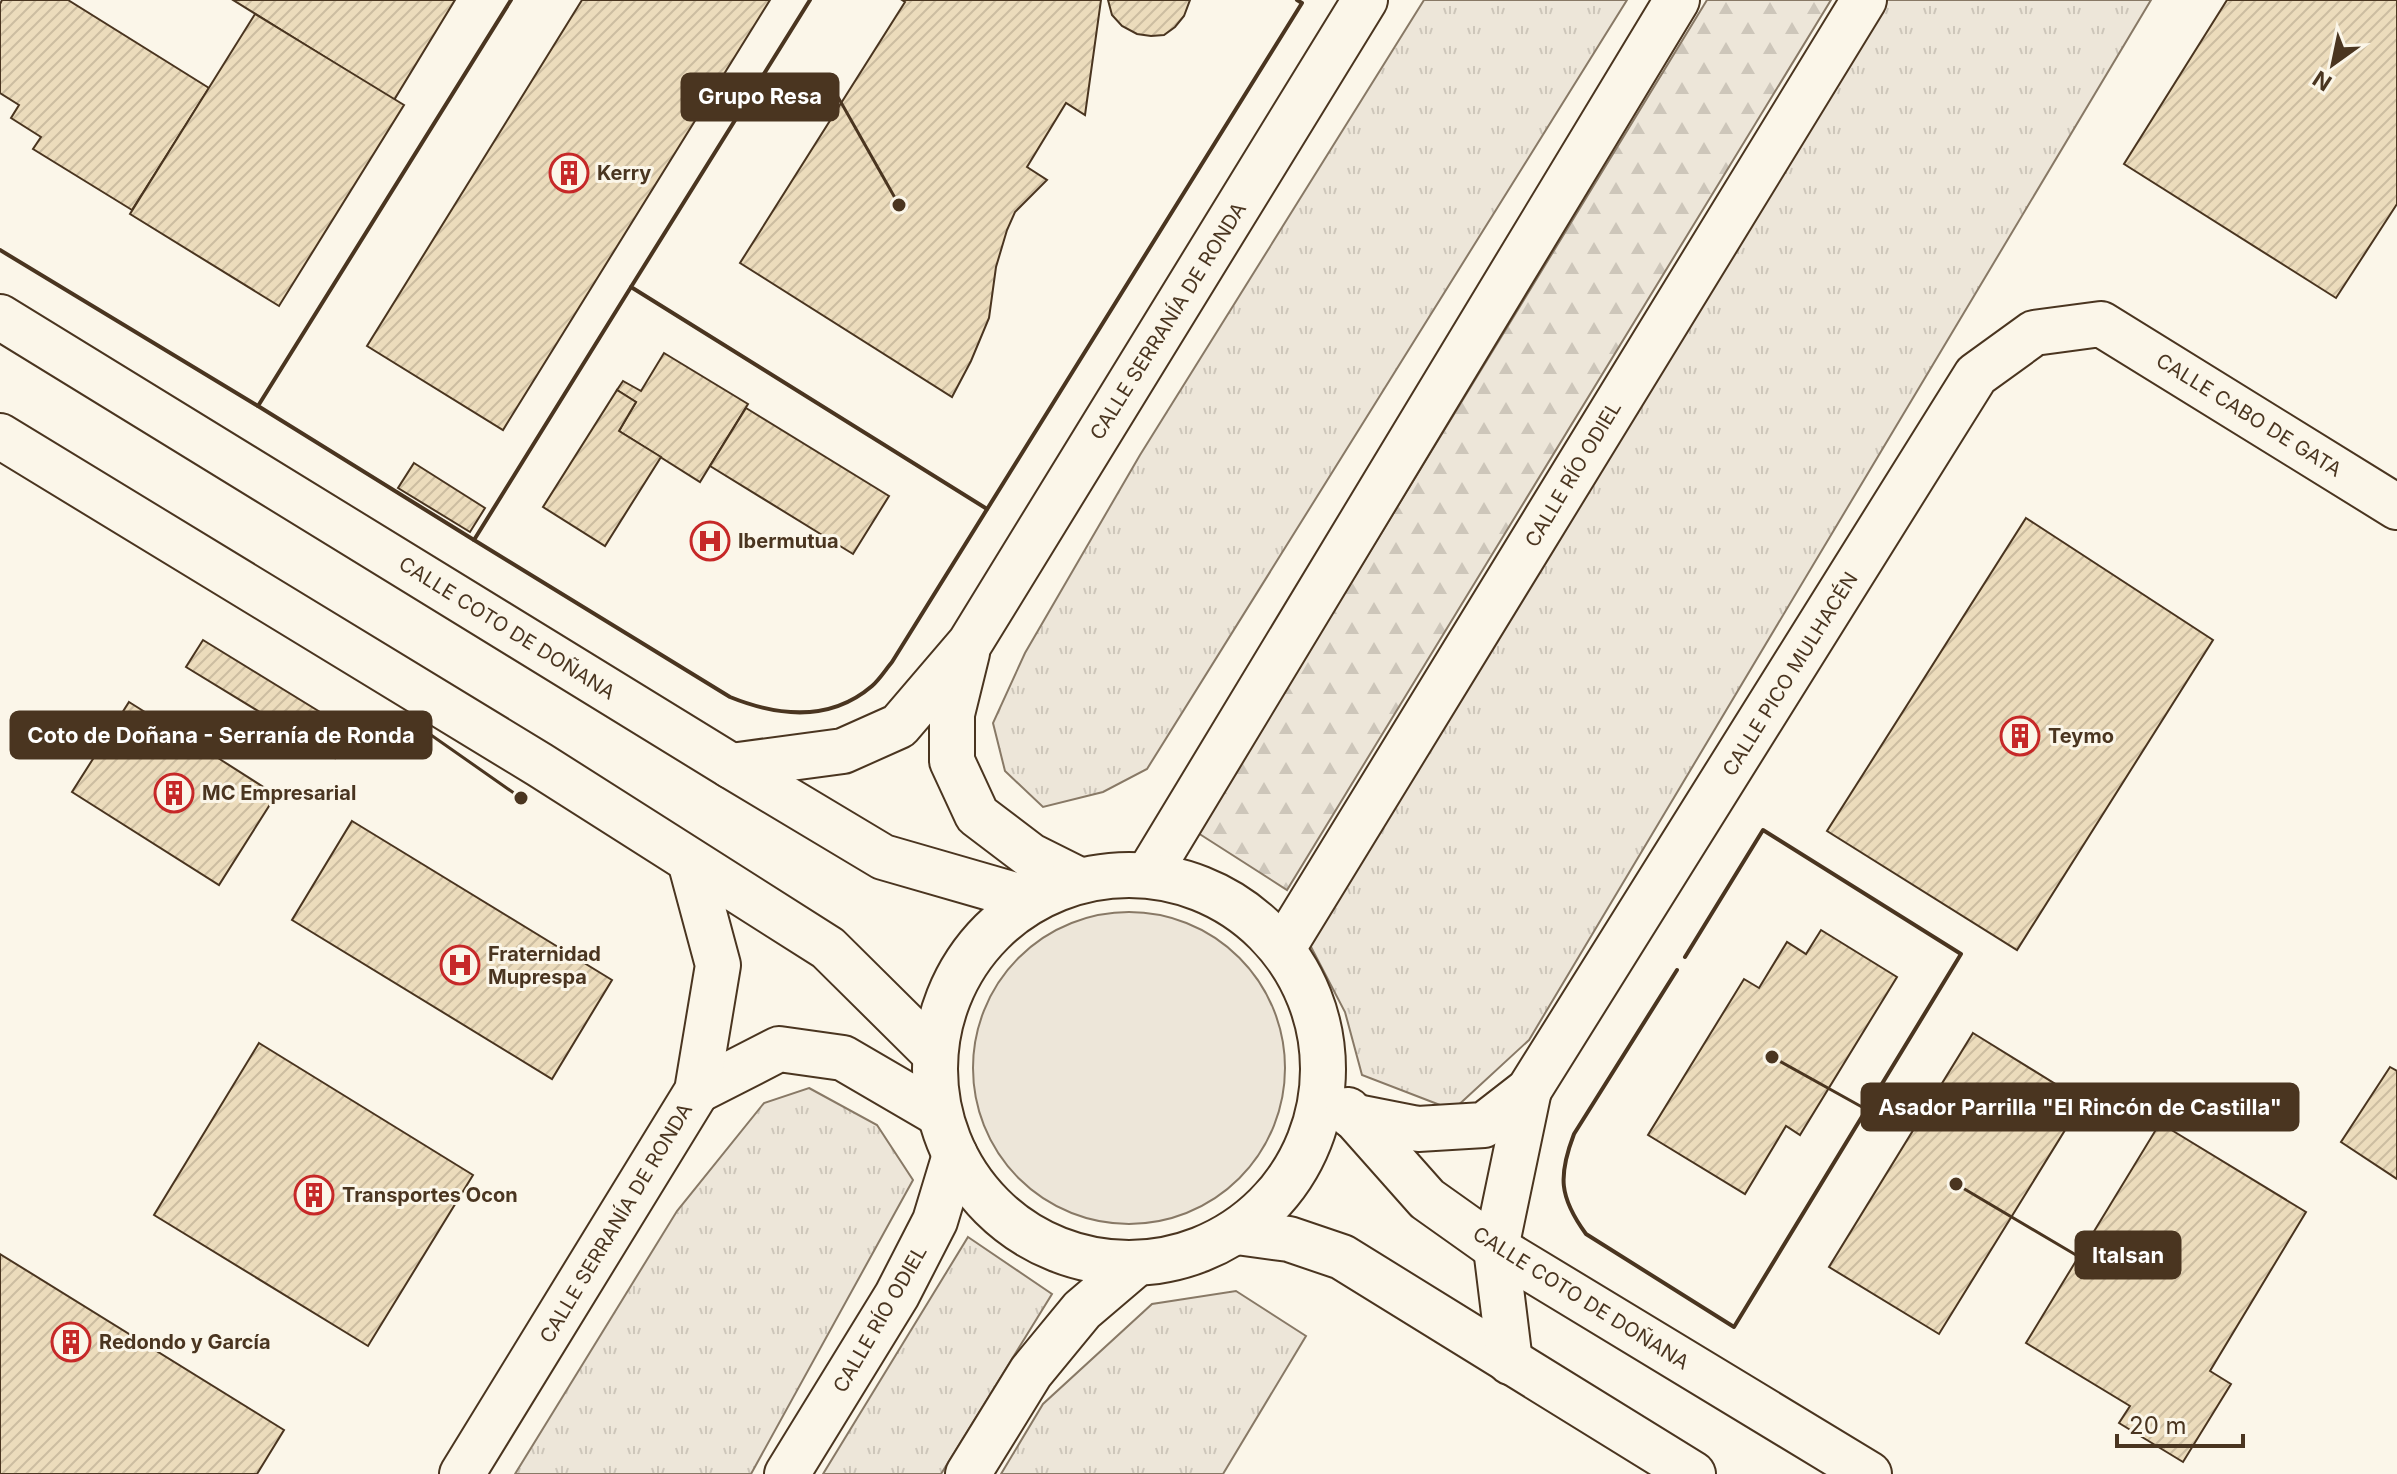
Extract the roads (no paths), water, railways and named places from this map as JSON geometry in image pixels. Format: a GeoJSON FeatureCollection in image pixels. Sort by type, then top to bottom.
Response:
{"type":"FeatureCollection","features":[{"type":"Feature","properties":{"kind":"street","name":"CALLE SERRANÍA DE RONDA"},"geometry":{"type":"LineString","coordinates":[[970,643],[1365,0]]}},
{"type":"Feature","properties":{"kind":"street"},"geometry":{"type":"LineString","coordinates":[[1148,875],[1677,0]]}},
{"type":"Feature","properties":{"kind":"street","name":"CALLE RÍO ODIEL"},"geometry":{"type":"LineString","coordinates":[[1283,948],[1864,0]]}},
{"type":"Feature","properties":{"kind":"street","name":"CALLE COTO DE DOÑANA"},"geometry":{"type":"LineString","coordinates":[[0,317],[883,857],[1032,900]]}},
{"type":"Feature","properties":{"kind":"street","name":"CALLE CABO DE GATA"},"geometry":{"type":"LineString","coordinates":[[2101,324],[2393,497]]}},
{"type":"Feature","properties":{"kind":"street","name":"CALLE PICO MULHACÉN"},"geometry":{"type":"LineString","coordinates":[[1338,1100],[1418,1129],[1484,1125],[1529,1090],[1976,375],[2034,333],[2101,324]]}},
{"type":"Feature","properties":{"kind":"street"},"geometry":{"type":"LineString","coordinates":[[0,436],[540,765],[828,948],[935,1054]]}},
{"type":"Feature","properties":{"kind":"street"},"geometry":{"type":"LineString","coordinates":[[731,766],[843,751],[899,726],[970,643]]}},
{"type":"Feature","properties":{"kind":"street"},"geometry":{"type":"LineString","coordinates":[[970,643],[952,714],[952,761],[964,788],[977,815],[1031,856],[1079,880]]}},
{"type":"Feature","properties":{"kind":"street","name":"CALLE SERRANÍA DE RONDA"},"geometry":{"type":"LineString","coordinates":[[462,1474],[697,1091],[718,965],[690,861]]}},
{"type":"Feature","properties":{"kind":"street"},"geometry":{"type":"LineString","coordinates":[[1148,875],[1199,887],[1245,912],[1283,948],[1317,1013],[1338,1100],[1316,1128],[1298,1169],[1271,1205],[1237,1232],[1189,1255],[1136,1264],[1081,1258],[1030,1236],[986,1202],[955,1155],[939,1114],[935,1054],[944,1007],[964,965],[994,928],[1032,900],[1079,880],[1148,875]]}},
{"type":"Feature","properties":{"kind":"street"},"geometry":{"type":"LineString","coordinates":[[697,1091],[779,1049],[843,1058],[939,1114]]}},
{"type":"Feature","properties":{"kind":"street","name":"CALLE PICO MULHACÉN"},"geometry":{"type":"LineString","coordinates":[[1510,1362],[1496,1248],[1529,1090]]}},
{"type":"Feature","properties":{"kind":"street","name":"CALLE COTO DE DOÑANA"},"geometry":{"type":"LineString","coordinates":[[1338,1100],[1427,1199],[1496,1248],[1869,1474]]}},
{"type":"Feature","properties":{"kind":"street","name":"CALLE RÍO ODIEL"},"geometry":{"type":"LineString","coordinates":[[787,1474],[897,1295],[935,1221],[955,1155]]}},
{"type":"Feature","properties":{"kind":"street"},"geometry":{"type":"LineString","coordinates":[[1237,1232],[1289,1239],[1342,1257],[1693,1474]]}},
{"type":"Feature","properties":{"kind":"street"},"geometry":{"type":"LineString","coordinates":[[968,1474],[1031,1372],[1082,1310],[1136,1264]]}},
{"type":"Feature","properties":{"kind":"place","name":"Kerry"},"geometry":{"type":"Point","coordinates":[569,173]}},
{"type":"Feature","properties":{"kind":"place","name":"Grupo Resa"},"geometry":{"type":"Point","coordinates":[899,205]}},
{"type":"Feature","properties":{"kind":"place","name":"Ibermutua"},"geometry":{"type":"Point","coordinates":[710,541]}},
{"type":"Feature","properties":{"kind":"place","name":"Teymo"},"geometry":{"type":"Point","coordinates":[2020,736]}},
{"type":"Feature","properties":{"kind":"place","name":"MC Empresarial"},"geometry":{"type":"Point","coordinates":[174,793]}},
{"type":"Feature","properties":{"kind":"place","name":"Coto de Doñana - Serranía de Ronda"},"geometry":{"type":"Point","coordinates":[521,798]}},
{"type":"Feature","properties":{"kind":"place","name":"Fraternidad Muprespa"},"geometry":{"type":"Point","coordinates":[460,965]}},
{"type":"Feature","properties":{"kind":"place","name":"Asador Parrilla \"El Rincón de Castilla\""},"geometry":{"type":"Point","coordinates":[1772,1057]}},
{"type":"Feature","properties":{"kind":"place","name":"Italsan"},"geometry":{"type":"Point","coordinates":[1956,1184]}},
{"type":"Feature","properties":{"kind":"place","name":"Transportes Ocon"},"geometry":{"type":"Point","coordinates":[314,1195]}},
{"type":"Feature","properties":{"kind":"place","name":"Redondo y García"},"geometry":{"type":"Point","coordinates":[71,1342]}}]}
